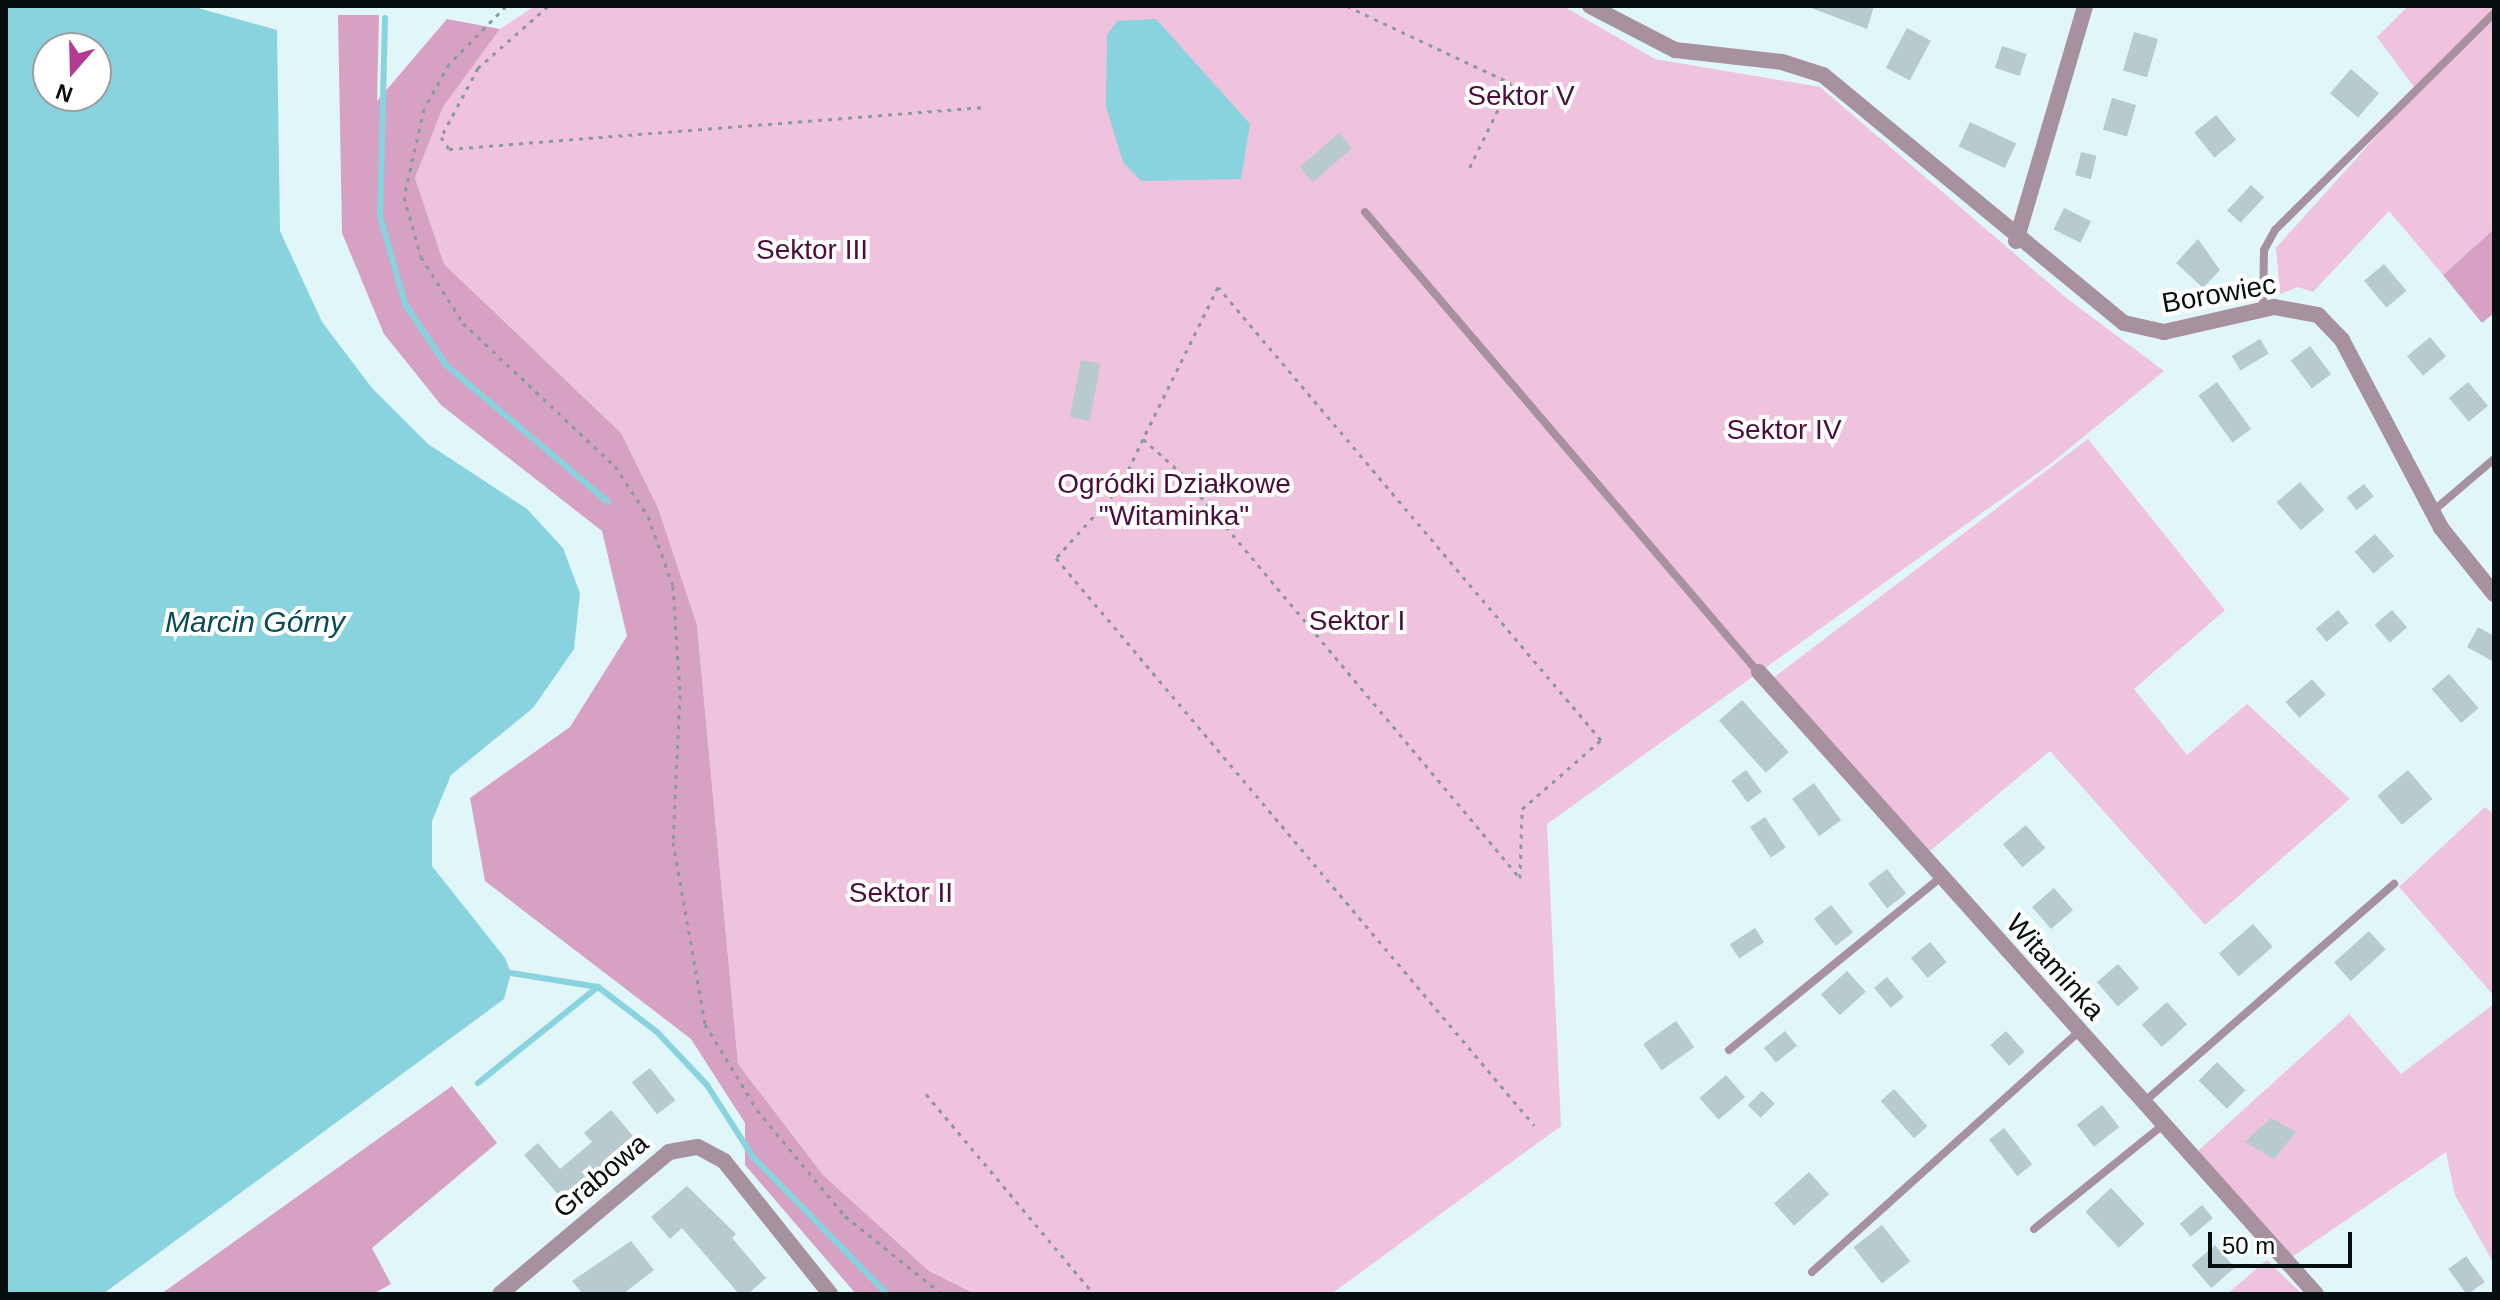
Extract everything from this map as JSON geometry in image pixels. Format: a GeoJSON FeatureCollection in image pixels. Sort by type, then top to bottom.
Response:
{"type":"FeatureCollection","features":[{"type":"Feature","properties":{"kind":"street","name":"Borowiec"},"geometry":{"type":"LineString","coordinates":[[1590,6],[1664,47],[1782,62],[1823,75],[2016,241],[2108,314],[2139,328],[2177,331],[2263,310],[2308,311],[2338,333],[2432,513],[2494,594]]}},
{"type":"Feature","properties":{"kind":"street"},"geometry":{"type":"LineString","coordinates":[[2016,241],[2085,6]]}},
{"type":"Feature","properties":{"kind":"street","name":"Witaminka"},"geometry":{"type":"LineString","coordinates":[[1759,672],[1940,878],[2316,1294]]}},
{"type":"Feature","properties":{"kind":"street","name":"Grabowa"},"geometry":{"type":"LineString","coordinates":[[500,1294],[669,1152],[698,1147],[724,1161],[830,1294]]}},
{"type":"Feature","properties":{"kind":"lane"},"geometry":{"type":"LineString","coordinates":[[2263,310],[2264,250],[2275,230],[2494,13]]}},
{"type":"Feature","properties":{"kind":"lane"},"geometry":{"type":"LineString","coordinates":[[1365,212],[1759,672]]}},
{"type":"Feature","properties":{"kind":"lane"},"geometry":{"type":"LineString","coordinates":[[2432,513],[2494,459]]}},
{"type":"Feature","properties":{"kind":"lane"},"geometry":{"type":"LineString","coordinates":[[1729,1050],[1940,878]]}},
{"type":"Feature","properties":{"kind":"lane"},"geometry":{"type":"LineString","coordinates":[[2143,1102],[2394,884]]}},
{"type":"Feature","properties":{"kind":"lane"},"geometry":{"type":"LineString","coordinates":[[1812,1272],[2079,1032]]}},
{"type":"Feature","properties":{"kind":"lane"},"geometry":{"type":"LineString","coordinates":[[2034,1229],[2163,1125]]}},
{"type":"Feature","properties":{"kind":"path"},"geometry":{"type":"LineString","coordinates":[[506,6],[449,64],[424,109],[404,197],[421,257],[463,323],[615,466],[648,516],[673,586],[680,695],[673,842],[705,1024],[757,1110],[845,1216],[942,1294]]}},
{"type":"Feature","properties":{"kind":"path"},"geometry":{"type":"LineString","coordinates":[[548,6],[478,68],[441,137],[449,149],[984,107]]}},
{"type":"Feature","properties":{"kind":"path"},"geometry":{"type":"LineString","coordinates":[[1347,6],[1511,83],[1467,173]]}},
{"type":"Feature","properties":{"kind":"path"},"geometry":{"type":"LineString","coordinates":[[1143,439],[1181,473],[1520,878],[1522,809],[1601,740],[1218,287],[1143,439],[1120,487],[1056,558],[1534,1125]]}},
{"type":"Feature","properties":{"kind":"path"},"geometry":{"type":"LineString","coordinates":[[926,1094],[1094,1294]]}},
{"type":"Feature","properties":{"kind":"green space","name":"Ogródki Działkowe \"Witaminka\""},"geometry":{"type":"Polygon","coordinates":[[[535,6],[1563,6],[1655,59],[1820,87],[2065,297],[2164,371],[2049,465],[1547,824],[1561,1126],[1331,1294],[975,1294],[929,1271],[823,1175],[738,1064],[697,625],[658,508],[621,433],[444,264],[415,178],[443,107],[500,29],[535,6]]]}},
{"type":"Feature","properties":{"kind":"green space"},"geometry":{"type":"Polygon","coordinates":[[[2408,6],[2494,6],[2494,229],[2443,275],[2389,211],[2313,292],[2298,287],[2280,294],[2276,248],[2417,91],[2377,37],[2408,6]]]}},
{"type":"Feature","properties":{"kind":"green space"},"geometry":{"type":"Polygon","coordinates":[[[2088,439],[2225,610],[2134,689],[2187,755],[2247,704],[2350,799],[2205,925],[2050,751],[1930,851],[1773,678],[2088,439]]]}},
{"type":"Feature","properties":{"kind":"green space"},"geometry":{"type":"Polygon","coordinates":[[[2485,807],[2494,815],[2494,996],[2399,887],[2485,807]]]}},
{"type":"Feature","properties":{"kind":"green space"},"geometry":{"type":"Polygon","coordinates":[[[2494,1004],[2494,1264],[2455,1195],[2446,1152],[2292,1257],[2198,1151],[2349,1014],[2401,1074],[2494,1004]]]}},
{"type":"Feature","properties":{"kind":"green space"},"geometry":{"type":"Polygon","coordinates":[[[2267,1260],[2302,1294],[2227,1294],[2267,1260]]]}},
{"type":"Feature","properties":{"kind":"shaded area"},"geometry":{"type":"Polygon","coordinates":[[[338,15],[379,15],[377,101],[447,19],[500,29],[443,107],[415,178],[444,264],[621,433],[658,508],[697,625],[738,1064],[823,1175],[929,1271],[975,1294],[856,1294],[745,1165],[745,1123],[691,1039],[485,881],[470,798],[570,727],[627,636],[602,531],[441,405],[384,334],[342,233],[338,15]]]}},
{"type":"Feature","properties":{"kind":"shaded area"},"geometry":{"type":"Polygon","coordinates":[[[2494,229],[2494,313],[2482,323],[2443,275],[2494,229]]]}},
{"type":"Feature","properties":{"kind":"shaded area"},"geometry":{"type":"Polygon","coordinates":[[[452,1086],[497,1143],[372,1248],[391,1284],[373,1294],[161,1294],[452,1086]]]}},
{"type":"Feature","properties":{"kind":"water","name":"Marcin Górny"},"geometry":{"type":"Polygon","coordinates":[[[6,6],[191,6],[277,30],[280,231],[322,322],[372,388],[428,444],[527,509],[563,548],[580,593],[574,649],[533,708],[451,775],[432,821],[432,866],[505,958],[511,973],[504,999],[103,1294],[6,1294],[6,6]]]}},
{"type":"Feature","properties":{"kind":"water"},"geometry":{"type":"Polygon","coordinates":[[[1156,19],[1250,124],[1241,179],[1141,181],[1123,162],[1106,107],[1107,35],[1117,21],[1156,19]]]}},
{"type":"Feature","properties":{"kind":"building"},"geometry":{"type":"Polygon","coordinates":[[[1806,6],[1874,6],[1867,29],[1806,6]]]}},
{"type":"Feature","properties":{"kind":"building"},"geometry":{"type":"Polygon","coordinates":[[[1907,28],[1931,41],[1910,80],[1886,68],[1907,28]]]}},
{"type":"Feature","properties":{"kind":"building"},"geometry":{"type":"Polygon","coordinates":[[[2134,32],[2158,39],[2147,77],[2123,70],[2134,32]]]}},
{"type":"Feature","properties":{"kind":"building"},"geometry":{"type":"Polygon","coordinates":[[[2002,46],[2027,54],[2020,76],[1995,68],[2002,46]]]}},
{"type":"Feature","properties":{"kind":"building"},"geometry":{"type":"Polygon","coordinates":[[[2351,69],[2379,93],[2358,117],[2330,93],[2351,69]]]}},
{"type":"Feature","properties":{"kind":"building"},"geometry":{"type":"Polygon","coordinates":[[[2112,98],[2136,105],[2127,137],[2103,130],[2112,98]]]}},
{"type":"Feature","properties":{"kind":"building"},"geometry":{"type":"Polygon","coordinates":[[[2216,115],[2236,140],[2214,157],[2194,133],[2216,115]]]}},
{"type":"Feature","properties":{"kind":"building"},"geometry":{"type":"Polygon","coordinates":[[[1970,122],[2016,144],[2005,168],[1959,146],[1970,122]]]}},
{"type":"Feature","properties":{"kind":"building"},"geometry":{"type":"Polygon","coordinates":[[[1339,133],[1352,148],[1313,182],[1300,167],[1339,133]]]}},
{"type":"Feature","properties":{"kind":"building"},"geometry":{"type":"Polygon","coordinates":[[[2081,152],[2097,156],[2091,179],[2075,175],[2081,152]]]}},
{"type":"Feature","properties":{"kind":"building"},"geometry":{"type":"Polygon","coordinates":[[[2251,185],[2264,197],[2240,223],[2227,211],[2251,185]]]}},
{"type":"Feature","properties":{"kind":"building"},"geometry":{"type":"Polygon","coordinates":[[[2064,208],[2091,221],[2080,243],[2053,230],[2064,208]]]}},
{"type":"Feature","properties":{"kind":"building"},"geometry":{"type":"Polygon","coordinates":[[[2198,239],[2220,270],[2203,288],[2176,263],[2198,239]]]}},
{"type":"Feature","properties":{"kind":"building"},"geometry":{"type":"Polygon","coordinates":[[[2384,264],[2406,291],[2387,308],[2364,281],[2384,264]]]}},
{"type":"Feature","properties":{"kind":"building"},"geometry":{"type":"Polygon","coordinates":[[[2430,337],[2446,356],[2423,375],[2407,356],[2430,337]]]}},
{"type":"Feature","properties":{"kind":"building"},"geometry":{"type":"Polygon","coordinates":[[[2260,339],[2269,354],[2240,371],[2232,356],[2260,339]]]}},
{"type":"Feature","properties":{"kind":"building"},"geometry":{"type":"Polygon","coordinates":[[[2310,346],[2331,374],[2312,388],[2291,360],[2310,346]]]}},
{"type":"Feature","properties":{"kind":"building"},"geometry":{"type":"Polygon","coordinates":[[[1081,360],[1101,364],[1090,421],[1070,417],[1081,360]]]}},
{"type":"Feature","properties":{"kind":"building"},"geometry":{"type":"Polygon","coordinates":[[[2217,382],[2251,429],[2232,442],[2198,396],[2217,382]]]}},
{"type":"Feature","properties":{"kind":"building"},"geometry":{"type":"Polygon","coordinates":[[[2468,382],[2488,406],[2469,422],[2449,398],[2468,382]]]}},
{"type":"Feature","properties":{"kind":"building"},"geometry":{"type":"Polygon","coordinates":[[[2300,482],[2324,510],[2301,530],[2277,502],[2300,482]]]}},
{"type":"Feature","properties":{"kind":"building"},"geometry":{"type":"Polygon","coordinates":[[[2364,484],[2374,497],[2357,510],[2347,498],[2364,484]]]}},
{"type":"Feature","properties":{"kind":"building"},"geometry":{"type":"Polygon","coordinates":[[[2375,534],[2394,556],[2374,574],[2355,552],[2375,534]]]}},
{"type":"Feature","properties":{"kind":"building"},"geometry":{"type":"Polygon","coordinates":[[[2338,610],[2349,623],[2327,642],[2316,629],[2338,610]]]}},
{"type":"Feature","properties":{"kind":"building"},"geometry":{"type":"Polygon","coordinates":[[[2392,610],[2407,627],[2390,642],[2375,625],[2392,610]]]}},
{"type":"Feature","properties":{"kind":"building"},"geometry":{"type":"Polygon","coordinates":[[[2478,627],[2494,636],[2494,662],[2467,647],[2478,627]]]}},
{"type":"Feature","properties":{"kind":"building"},"geometry":{"type":"Polygon","coordinates":[[[2449,674],[2479,708],[2461,723],[2432,689],[2449,674]]]}},
{"type":"Feature","properties":{"kind":"building"},"geometry":{"type":"Polygon","coordinates":[[[2312,679],[2326,695],[2299,718],[2286,702],[2312,679]]]}},
{"type":"Feature","properties":{"kind":"building"},"geometry":{"type":"Polygon","coordinates":[[[1742,700],[1789,752],[1766,773],[1719,721],[1742,700]]]}},
{"type":"Feature","properties":{"kind":"building"},"geometry":{"type":"Polygon","coordinates":[[[1746,770],[1762,792],[1747,802],[1731,781],[1746,770]]]}},
{"type":"Feature","properties":{"kind":"building"},"geometry":{"type":"Polygon","coordinates":[[[2408,770],[2432,799],[2402,825],[2377,796],[2408,770]]]}},
{"type":"Feature","properties":{"kind":"building"},"geometry":{"type":"Polygon","coordinates":[[[1814,783],[1841,820],[1819,836],[1792,799],[1814,783]]]}},
{"type":"Feature","properties":{"kind":"building"},"geometry":{"type":"Polygon","coordinates":[[[1765,817],[1786,848],[1771,858],[1750,827],[1765,817]]]}},
{"type":"Feature","properties":{"kind":"building"},"geometry":{"type":"Polygon","coordinates":[[[2026,825],[2045,848],[2022,867],[2003,844],[2026,825]]]}},
{"type":"Feature","properties":{"kind":"building"},"geometry":{"type":"Polygon","coordinates":[[[1887,869],[1906,893],[1887,908],[1868,884],[1887,869]]]}},
{"type":"Feature","properties":{"kind":"building"},"geometry":{"type":"Polygon","coordinates":[[[2054,888],[2073,910],[2051,929],[2032,907],[2054,888]]]}},
{"type":"Feature","properties":{"kind":"building"},"geometry":{"type":"Polygon","coordinates":[[[1831,905],[1853,932],[1836,946],[1814,919],[1831,905]]]}},
{"type":"Feature","properties":{"kind":"building"},"geometry":{"type":"Polygon","coordinates":[[[2253,924],[2273,947],[2239,976],[2219,954],[2253,924]]]}},
{"type":"Feature","properties":{"kind":"building"},"geometry":{"type":"Polygon","coordinates":[[[1755,928],[1764,942],[1739,959],[1730,944],[1755,928]]]}},
{"type":"Feature","properties":{"kind":"building"},"geometry":{"type":"Polygon","coordinates":[[[2369,931],[2386,950],[2351,981],[2334,962],[2369,931]]]}},
{"type":"Feature","properties":{"kind":"building"},"geometry":{"type":"Polygon","coordinates":[[[1930,942],[1947,962],[1928,978],[1911,958],[1930,942]]]}},
{"type":"Feature","properties":{"kind":"building"},"geometry":{"type":"Polygon","coordinates":[[[2118,964],[2139,988],[2118,1007],[2097,982],[2118,964]]]}},
{"type":"Feature","properties":{"kind":"building"},"geometry":{"type":"Polygon","coordinates":[[[1847,971],[1866,992],[1840,1015],[1821,994],[1847,971]]]}},
{"type":"Feature","properties":{"kind":"building"},"geometry":{"type":"Polygon","coordinates":[[[1887,977],[1904,997],[1891,1008],[1874,988],[1887,977]]]}},
{"type":"Feature","properties":{"kind":"building"},"geometry":{"type":"Polygon","coordinates":[[[2167,1002],[2187,1024],[2162,1047],[2142,1025],[2167,1002]]]}},
{"type":"Feature","properties":{"kind":"building"},"geometry":{"type":"Polygon","coordinates":[[[1676,1021],[1694,1047],[1662,1070],[1643,1044],[1676,1021]]]}},
{"type":"Feature","properties":{"kind":"building"},"geometry":{"type":"Polygon","coordinates":[[[1785,1031],[1797,1046],[1776,1063],[1764,1048],[1785,1031]]]}},
{"type":"Feature","properties":{"kind":"building"},"geometry":{"type":"Polygon","coordinates":[[[2006,1031],[2025,1052],[2009,1066],[1990,1045],[2006,1031]]]}},
{"type":"Feature","properties":{"kind":"building"},"geometry":{"type":"Polygon","coordinates":[[[2217,1062],[2245,1090],[2227,1109],[2199,1080],[2217,1062]]]}},
{"type":"Feature","properties":{"kind":"building"},"geometry":{"type":"Polygon","coordinates":[[[650,1068],[675,1100],[657,1114],[632,1082],[650,1068]]]}},
{"type":"Feature","properties":{"kind":"building"},"geometry":{"type":"Polygon","coordinates":[[[1726,1075],[1745,1097],[1719,1120],[1700,1098],[1726,1075]]]}},
{"type":"Feature","properties":{"kind":"building"},"geometry":{"type":"Polygon","coordinates":[[[1894,1089],[1927,1126],[1914,1138],[1881,1101],[1894,1089]]]}},
{"type":"Feature","properties":{"kind":"building"},"geometry":{"type":"Polygon","coordinates":[[[1762,1091],[1775,1104],[1761,1118],[1748,1105],[1762,1091]]]}},
{"type":"Feature","properties":{"kind":"building"},"geometry":{"type":"Polygon","coordinates":[[[2102,1105],[2119,1127],[2094,1147],[2077,1125],[2102,1105]]]}},
{"type":"Feature","properties":{"kind":"building"},"geometry":{"type":"Polygon","coordinates":[[[611,1110],[633,1136],[606,1159],[613,1167],[563,1200],[524,1155],[538,1143],[560,1169],[592,1142],[584,1133],[611,1110]]]}},
{"type":"Feature","properties":{"kind":"building"},"geometry":{"type":"Polygon","coordinates":[[[2271,1118],[2296,1132],[2274,1159],[2245,1142],[2271,1118]]]}},
{"type":"Feature","properties":{"kind":"building"},"geometry":{"type":"Polygon","coordinates":[[[2004,1128],[2032,1164],[2017,1176],[1989,1140],[2004,1128]]]}},
{"type":"Feature","properties":{"kind":"building"},"geometry":{"type":"Polygon","coordinates":[[[1809,1172],[1829,1194],[1794,1226],[1774,1203],[1809,1172]]]}},
{"type":"Feature","properties":{"kind":"building"},"geometry":{"type":"Polygon","coordinates":[[[687,1186],[736,1234],[732,1238],[766,1278],[748,1294],[739,1294],[682,1228],[670,1239],[651,1217],[687,1186]]]}},
{"type":"Feature","properties":{"kind":"building"},"geometry":{"type":"Polygon","coordinates":[[[2111,1188],[2144,1224],[2119,1248],[2085,1212],[2111,1188]]]}},
{"type":"Feature","properties":{"kind":"building"},"geometry":{"type":"Polygon","coordinates":[[[2202,1205],[2213,1218],[2191,1237],[2180,1224],[2202,1205]]]}},
{"type":"Feature","properties":{"kind":"building"},"geometry":{"type":"Polygon","coordinates":[[[1882,1225],[1910,1261],[1882,1283],[1854,1247],[1882,1225]]]}},
{"type":"Feature","properties":{"kind":"building"},"geometry":{"type":"Polygon","coordinates":[[[631,1241],[654,1270],[623,1294],[583,1294],[572,1281],[631,1241]]]}},
{"type":"Feature","properties":{"kind":"building"},"geometry":{"type":"Polygon","coordinates":[[[2215,1245],[2235,1268],[2211,1288],[2192,1265],[2215,1245]]]}},
{"type":"Feature","properties":{"kind":"building"},"geometry":{"type":"Polygon","coordinates":[[[2466,1256],[2485,1282],[2466,1294],[2448,1269],[2466,1256]]]}},
{"type":"Feature","properties":{"kind":"waterway"},"geometry":{"type":"LineString","coordinates":[[385,18],[380,216],[405,304],[446,365],[608,502]]}},
{"type":"Feature","properties":{"kind":"waterway"},"geometry":{"type":"LineString","coordinates":[[511,973],[598,987],[657,1032],[707,1085],[753,1157],[887,1294]]}},
{"type":"Feature","properties":{"kind":"waterway"},"geometry":{"type":"LineString","coordinates":[[478,1083],[598,987]]}},
{"type":"Feature","properties":{"kind":"park label","name":"Sektor V"},"geometry":{"type":"Point","coordinates":[1521,96]}},
{"type":"Feature","properties":{"kind":"park label","name":"Sektor III"},"geometry":{"type":"Point","coordinates":[812,250]}},
{"type":"Feature","properties":{"kind":"park label","name":"Sektor IV"},"geometry":{"type":"Point","coordinates":[1784,430]}},
{"type":"Feature","properties":{"kind":"park label","name":"Sektor I"},"geometry":{"type":"Point","coordinates":[1357,621]}},
{"type":"Feature","properties":{"kind":"park label","name":"Sektor II"},"geometry":{"type":"Point","coordinates":[901,893]}}]}
